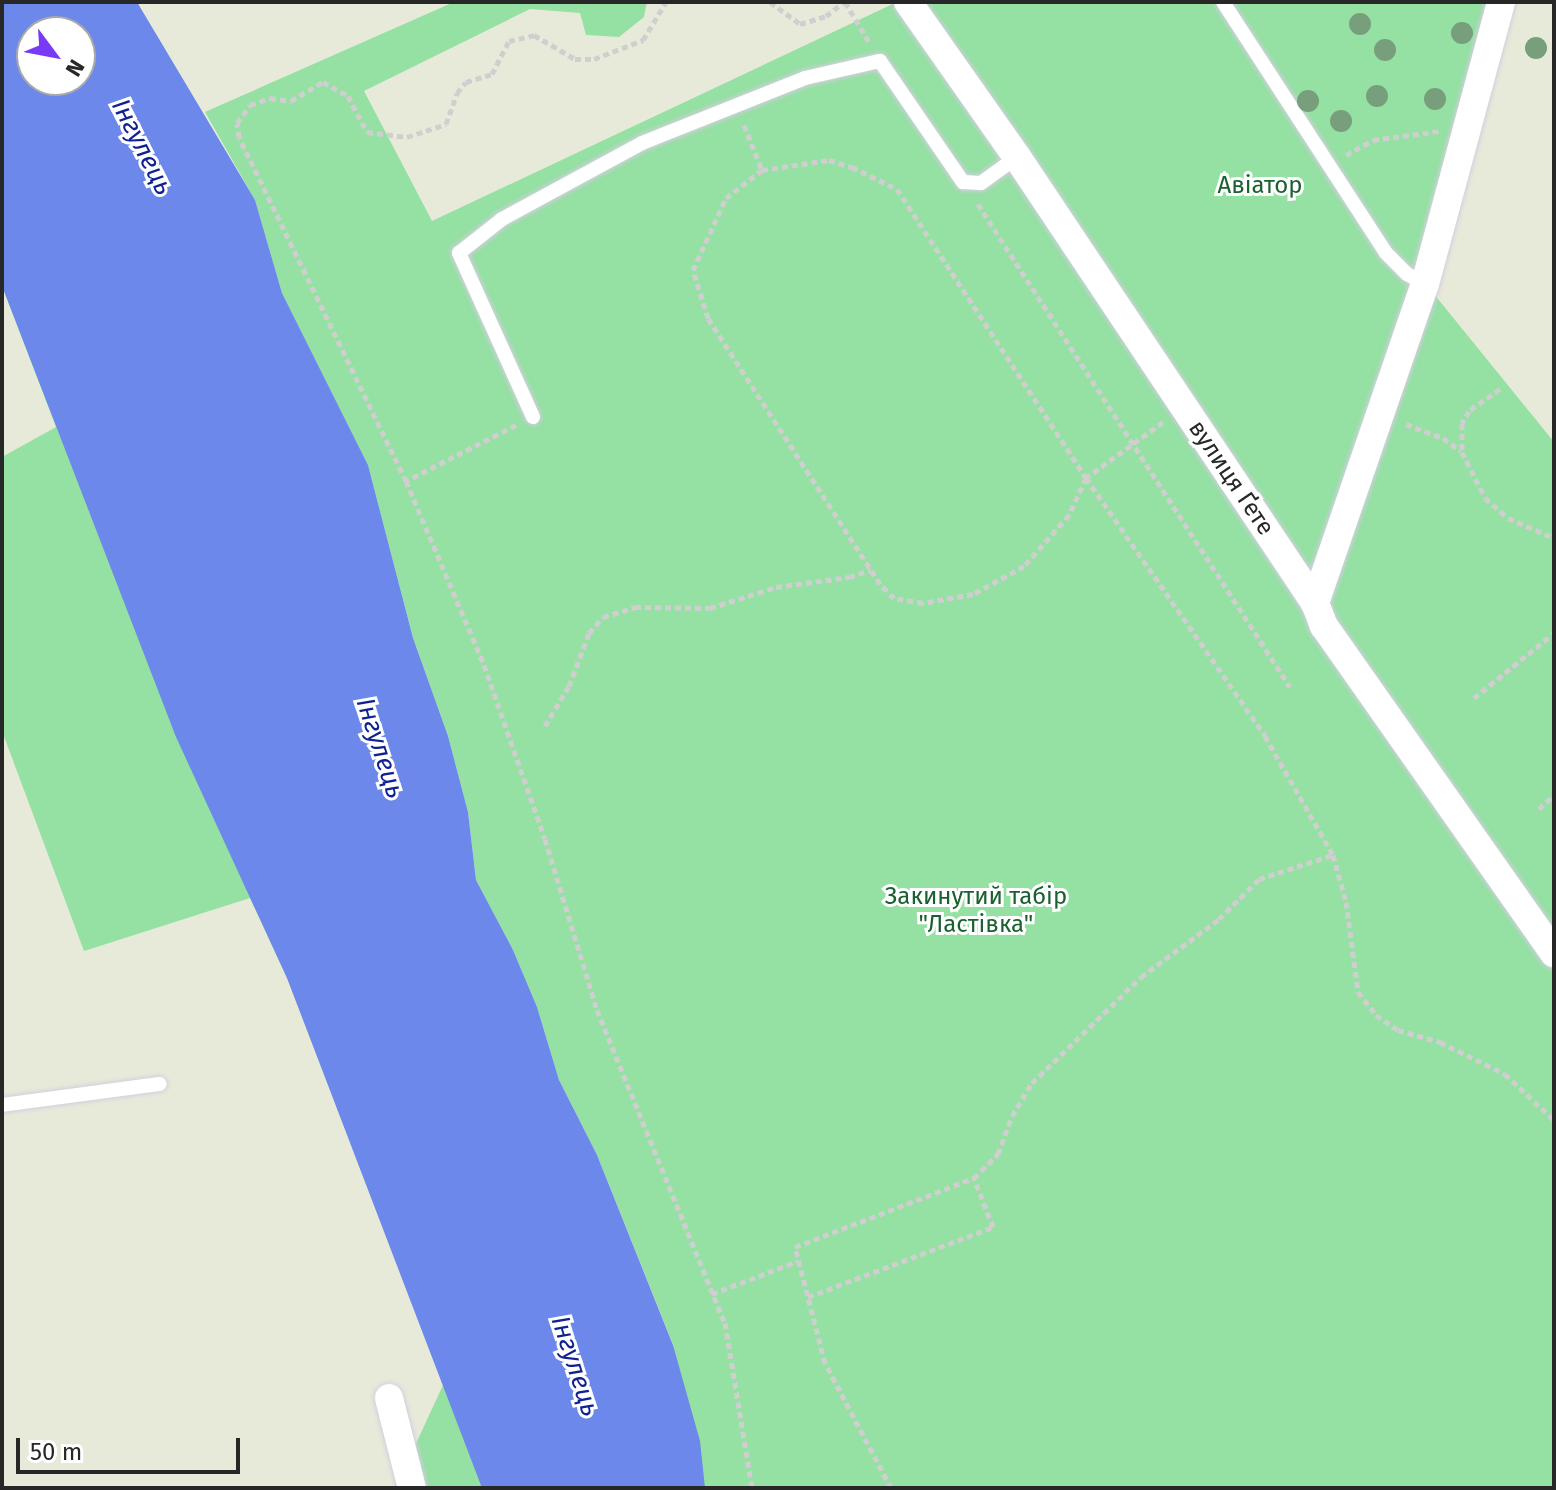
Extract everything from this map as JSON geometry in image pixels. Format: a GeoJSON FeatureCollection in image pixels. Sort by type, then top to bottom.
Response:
{"type":"FeatureCollection","features":[{"type":"Feature","properties":{"kind":"street","name":"вулиця Ґете"},"geometry":{"type":"LineString","coordinates":[[908,2],[1017,157],[1315,603],[1324,626],[1554,953]]}},
{"type":"Feature","properties":{"kind":"street"},"geometry":{"type":"LineString","coordinates":[[1315,603],[1425,284],[1501,2]]}},
{"type":"Feature","properties":{"kind":"street"},"geometry":{"type":"LineString","coordinates":[[389,1398],[412,1488]]}},
{"type":"Feature","properties":{"kind":"lane"},"geometry":{"type":"LineString","coordinates":[[1223,2],[1386,253],[1407,274],[1425,284]]}},
{"type":"Feature","properties":{"kind":"lane"},"geometry":{"type":"LineString","coordinates":[[533,417],[459,253],[502,219],[642,143],[805,78],[880,61],[963,182],[981,183],[1017,157]]}},
{"type":"Feature","properties":{"kind":"lane"},"geometry":{"type":"LineString","coordinates":[[2,1105],[160,1084]]}},
{"type":"Feature","properties":{"kind":"path"},"geometry":{"type":"LineString","coordinates":[[666,2],[643,40],[594,59],[575,59],[534,35],[509,41],[492,74],[466,82],[457,93],[446,124],[407,137],[367,132],[348,96],[323,82],[291,101],[270,98],[250,105],[237,123],[239,137],[406,481],[484,665],[545,839],[597,1010],[725,1323],[752,1488]]}},
{"type":"Feature","properties":{"kind":"path"},"geometry":{"type":"LineString","coordinates":[[770,2],[800,24],[826,16],[844,2],[880,61]]}},
{"type":"Feature","properties":{"kind":"path"},"geometry":{"type":"LineString","coordinates":[[1327,165],[1373,140],[1430,133],[1458,124],[1473,103]]}},
{"type":"Feature","properties":{"kind":"path"},"geometry":{"type":"LineString","coordinates":[[748,131],[762,170]]}},
{"type":"Feature","properties":{"kind":"path"},"geometry":{"type":"LineString","coordinates":[[1184,407],[1086,478],[1069,515],[1024,566],[973,594],[923,603],[894,598],[871,570],[708,318],[693,270],[726,198],[762,170],[829,160],[852,167],[897,189],[1086,478],[1265,736],[1333,855],[1346,902],[1358,992],[1376,1015],[1398,1030],[1440,1042],[1505,1074],[1554,1120]]}},
{"type":"Feature","properties":{"kind":"path"},"geometry":{"type":"LineString","coordinates":[[963,182],[1290,687]]}},
{"type":"Feature","properties":{"kind":"path"},"geometry":{"type":"LineString","coordinates":[[1500,389],[1469,411],[1462,423],[1462,452],[1485,498],[1508,518],[1554,538]]}},
{"type":"Feature","properties":{"kind":"path"},"geometry":{"type":"LineString","coordinates":[[1379,415],[1443,438],[1462,452]]}},
{"type":"Feature","properties":{"kind":"path"},"geometry":{"type":"LineString","coordinates":[[406,481],[533,417]]}},
{"type":"Feature","properties":{"kind":"path"},"geometry":{"type":"LineString","coordinates":[[545,726],[569,686],[589,633],[603,617],[635,607],[710,608],[776,587],[838,579],[871,570]]}},
{"type":"Feature","properties":{"kind":"path"},"geometry":{"type":"LineString","coordinates":[[1474,698],[1554,633]]}},
{"type":"Feature","properties":{"kind":"path"},"geometry":{"type":"LineString","coordinates":[[1539,809],[1554,795]]}},
{"type":"Feature","properties":{"kind":"path"},"geometry":{"type":"LineString","coordinates":[[891,1488],[825,1363],[795,1247],[974,1178],[998,1154],[1012,1116],[1032,1083],[1141,977],[1219,919],[1259,879],[1333,855]]}},
{"type":"Feature","properties":{"kind":"path"},"geometry":{"type":"LineString","coordinates":[[808,1297],[993,1227],[974,1178]]}},
{"type":"Feature","properties":{"kind":"path"},"geometry":{"type":"LineString","coordinates":[[712,1294],[798,1261]]}},
{"type":"Feature","properties":{"kind":"green space","name":"Закинутий табір \"Ластівка\""},"geometry":{"type":"Polygon","coordinates":[[[454,2],[647,2],[644,17],[619,37],[586,35],[580,13],[530,9],[364,91],[432,221],[897,2],[1501,2],[1425,283],[1554,442],[1554,1488],[693,1488],[673,1344],[597,1155],[559,1080],[537,1007],[513,950],[476,880],[468,812],[448,736],[413,638],[368,465],[282,293],[255,200],[205,112],[454,2]]]}},
{"type":"Feature","properties":{"kind":"green space"},"geometry":{"type":"Polygon","coordinates":[[[2,286],[546,1488],[412,1488],[406,1465],[444,1383],[287,978],[250,898],[84,951],[2,731],[2,457],[56,427],[2,286]]]}},
{"type":"Feature","properties":{"kind":"water","name":"Інгулець"},"geometry":{"type":"Polygon","coordinates":[[[2,2],[137,2],[255,200],[282,293],[368,465],[413,638],[448,736],[468,812],[476,880],[513,950],[537,1007],[559,1080],[597,1155],[673,1345],[700,1441],[705,1488],[482,1488],[287,978],[176,737],[2,286],[2,2]]]}},
{"type":"Feature","properties":{"kind":"park label","name":"Авіатор"},"geometry":{"type":"Point","coordinates":[1260,186]}}]}
